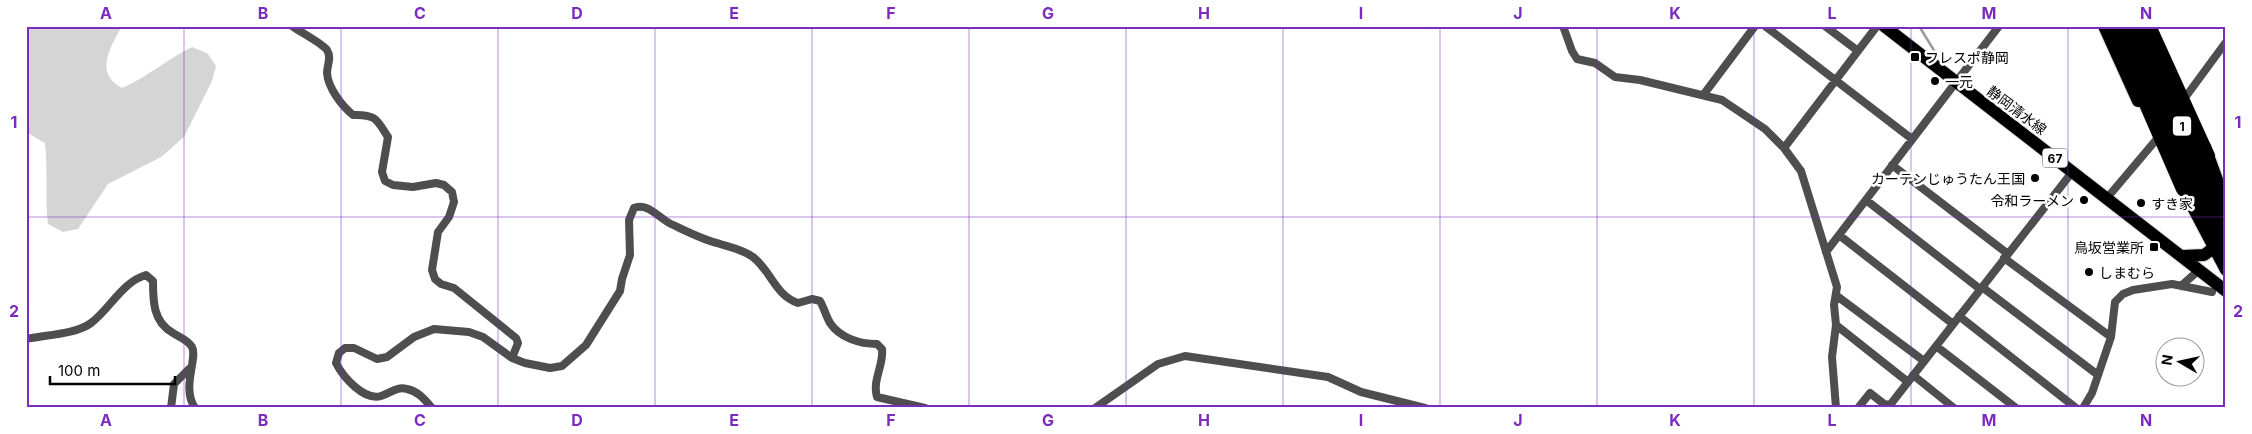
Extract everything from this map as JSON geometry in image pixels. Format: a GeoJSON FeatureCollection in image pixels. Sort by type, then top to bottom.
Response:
{"type":"FeatureCollection","features":[{"type":"Feature","properties":{"kind":"highway"},"geometry":{"type":"LineString","coordinates":[[2112,26],[2183,189]]}},
{"type":"Feature","properties":{"kind":"highway","name":"1"},"geometry":{"type":"LineString","coordinates":[[2125,26],[2220,252]]}},
{"type":"Feature","properties":{"kind":"highway","name":"1"},"geometry":{"type":"LineString","coordinates":[[2137,26],[2226,226]]}},
{"type":"Feature","properties":{"kind":"highway","name":"1"},"geometry":{"type":"LineString","coordinates":[[2148,26],[2208,156]]}},
{"type":"Feature","properties":{"kind":"main road","name":"静岡清水線"},"geometry":{"type":"LineString","coordinates":[[1884,26],[2226,291]]}},
{"type":"Feature","properties":{"kind":"main road"},"geometry":{"type":"LineString","coordinates":[[2104,26],[2156,140],[2220,252],[2226,270]]}},
{"type":"Feature","properties":{"kind":"main road","name":"1"},"geometry":{"type":"LineString","coordinates":[[2156,26],[2187,94],[2226,204]]}},
{"type":"Feature","properties":{"kind":"main road"},"geometry":{"type":"LineString","coordinates":[[2183,256],[2220,252]]}},
{"type":"Feature","properties":{"kind":"street"},"geometry":{"type":"LineString","coordinates":[[292,26],[327,50],[330,59],[327,73],[333,90],[346,109],[353,115],[368,114],[376,119],[388,137],[382,172],[385,181],[393,185],[413,187],[436,183],[444,185],[452,192],[454,202],[449,217],[438,232],[432,270],[435,279],[441,284],[454,288],[516,338],[518,343],[512,358]]}},
{"type":"Feature","properties":{"kind":"street"},"geometry":{"type":"LineString","coordinates":[[1563,26],[1572,51],[1577,58],[1595,63],[1615,77],[1640,80],[1704,94],[1722,100],[1765,129],[1784,148],[1801,171],[1837,287],[1834,305],[1836,324],[1832,357],[1836,408]]}},
{"type":"Feature","properties":{"kind":"street"},"geometry":{"type":"LineString","coordinates":[[1704,94],[1755,26]]}},
{"type":"Feature","properties":{"kind":"street"},"geometry":{"type":"LineString","coordinates":[[1765,26],[1912,139]]}},
{"type":"Feature","properties":{"kind":"street"},"geometry":{"type":"LineString","coordinates":[[1825,26],[1858,51]]}},
{"type":"Feature","properties":{"kind":"street"},"geometry":{"type":"LineString","coordinates":[[1784,148],[1877,26]]}},
{"type":"Feature","properties":{"kind":"street"},"geometry":{"type":"LineString","coordinates":[[1826,252],[1999,26]]}},
{"type":"Feature","properties":{"kind":"street"},"geometry":{"type":"LineString","coordinates":[[2187,94],[2226,42]]}},
{"type":"Feature","properties":{"kind":"street"},"geometry":{"type":"LineString","coordinates":[[2107,198],[2156,140]]}},
{"type":"Feature","properties":{"kind":"street"},"geometry":{"type":"LineString","coordinates":[[1892,165],[2110,337]]}},
{"type":"Feature","properties":{"kind":"street"},"geometry":{"type":"LineString","coordinates":[[1858,408],[1870,393],[1884,404],[1892,406],[1924,361],[2073,171]]}},
{"type":"Feature","properties":{"kind":"street"},"geometry":{"type":"LineString","coordinates":[[1866,200],[2098,375]]}},
{"type":"Feature","properties":{"kind":"street"},"geometry":{"type":"LineString","coordinates":[[432,408],[417,393],[407,388],[396,388],[380,396],[370,396],[361,392],[339,370],[336,363],[339,353],[346,348],[354,348],[377,359],[387,358],[414,336],[434,329],[469,332],[483,337],[512,358],[550,368],[562,366],[586,345],[620,291],[630,256],[629,220],[634,208],[639,206],[644,206],[668,222],[699,237],[735,248],[753,258],[788,300],[798,303],[812,298],[820,300],[830,323],[847,338],[866,344],[877,344],[882,349],[883,357],[876,385],[877,397],[925,408]]}},
{"type":"Feature","properties":{"kind":"street"},"geometry":{"type":"LineString","coordinates":[[1838,235],[1953,324]]}},
{"type":"Feature","properties":{"kind":"street"},"geometry":{"type":"LineString","coordinates":[[2181,286],[2199,270]]}},
{"type":"Feature","properties":{"kind":"street"},"geometry":{"type":"LineString","coordinates":[[26,339],[79,330],[91,323],[111,300],[137,278],[146,275],[153,281],[154,307],[161,324],[192,347],[194,354],[190,368],[190,394],[195,408]]}},
{"type":"Feature","properties":{"kind":"street"},"geometry":{"type":"LineString","coordinates":[[2083,408],[2092,392],[2110,337],[2115,302],[2122,294],[2133,290],[2172,284],[2212,292]]}},
{"type":"Feature","properties":{"kind":"street"},"geometry":{"type":"LineString","coordinates":[[1837,296],[1924,361]]}},
{"type":"Feature","properties":{"kind":"street"},"geometry":{"type":"LineString","coordinates":[[1959,316],[2076,408]]}},
{"type":"Feature","properties":{"kind":"street"},"geometry":{"type":"LineString","coordinates":[[1836,324],[1954,408]]}},
{"type":"Feature","properties":{"kind":"street"},"geometry":{"type":"LineString","coordinates":[[1936,346],[2016,408]]}},
{"type":"Feature","properties":{"kind":"street"},"geometry":{"type":"LineString","coordinates":[[1095,408],[1158,364],[1186,356],[1328,377],[1361,392],[1425,408]]}},
{"type":"Feature","properties":{"kind":"street"},"geometry":{"type":"LineString","coordinates":[[172,408],[174,384],[190,368]]}},
{"type":"Feature","properties":{"kind":"shaded area"},"geometry":{"type":"Polygon","coordinates":[[[26,26],[122,26],[109,51],[107,68],[108,75],[113,82],[122,88],[192,47],[207,53],[216,66],[212,81],[184,137],[161,157],[108,184],[78,229],[63,232],[48,224],[45,143],[26,132],[26,26]]]}},
{"type":"Feature","properties":{"kind":"waterway"},"geometry":{"type":"LineString","coordinates":[[1919,26],[1935,52]]}},
{"type":"Feature","properties":{"kind":"place","name":"フレスポ静岡"},"geometry":{"type":"Point","coordinates":[1915,57]}},
{"type":"Feature","properties":{"kind":"place","name":"一元"},"geometry":{"type":"Point","coordinates":[1935,81]}},
{"type":"Feature","properties":{"kind":"place","name":"カーテンじゅうたん王国"},"geometry":{"type":"Point","coordinates":[2035,178]}},
{"type":"Feature","properties":{"kind":"place","name":"令和ラーメン"},"geometry":{"type":"Point","coordinates":[2084,200]}},
{"type":"Feature","properties":{"kind":"place","name":"すき家"},"geometry":{"type":"Point","coordinates":[2141,203]}},
{"type":"Feature","properties":{"kind":"place","name":"鳥坂営業所"},"geometry":{"type":"Point","coordinates":[2154,247]}},
{"type":"Feature","properties":{"kind":"place","name":"しまむら"},"geometry":{"type":"Point","coordinates":[2089,272]}}]}
